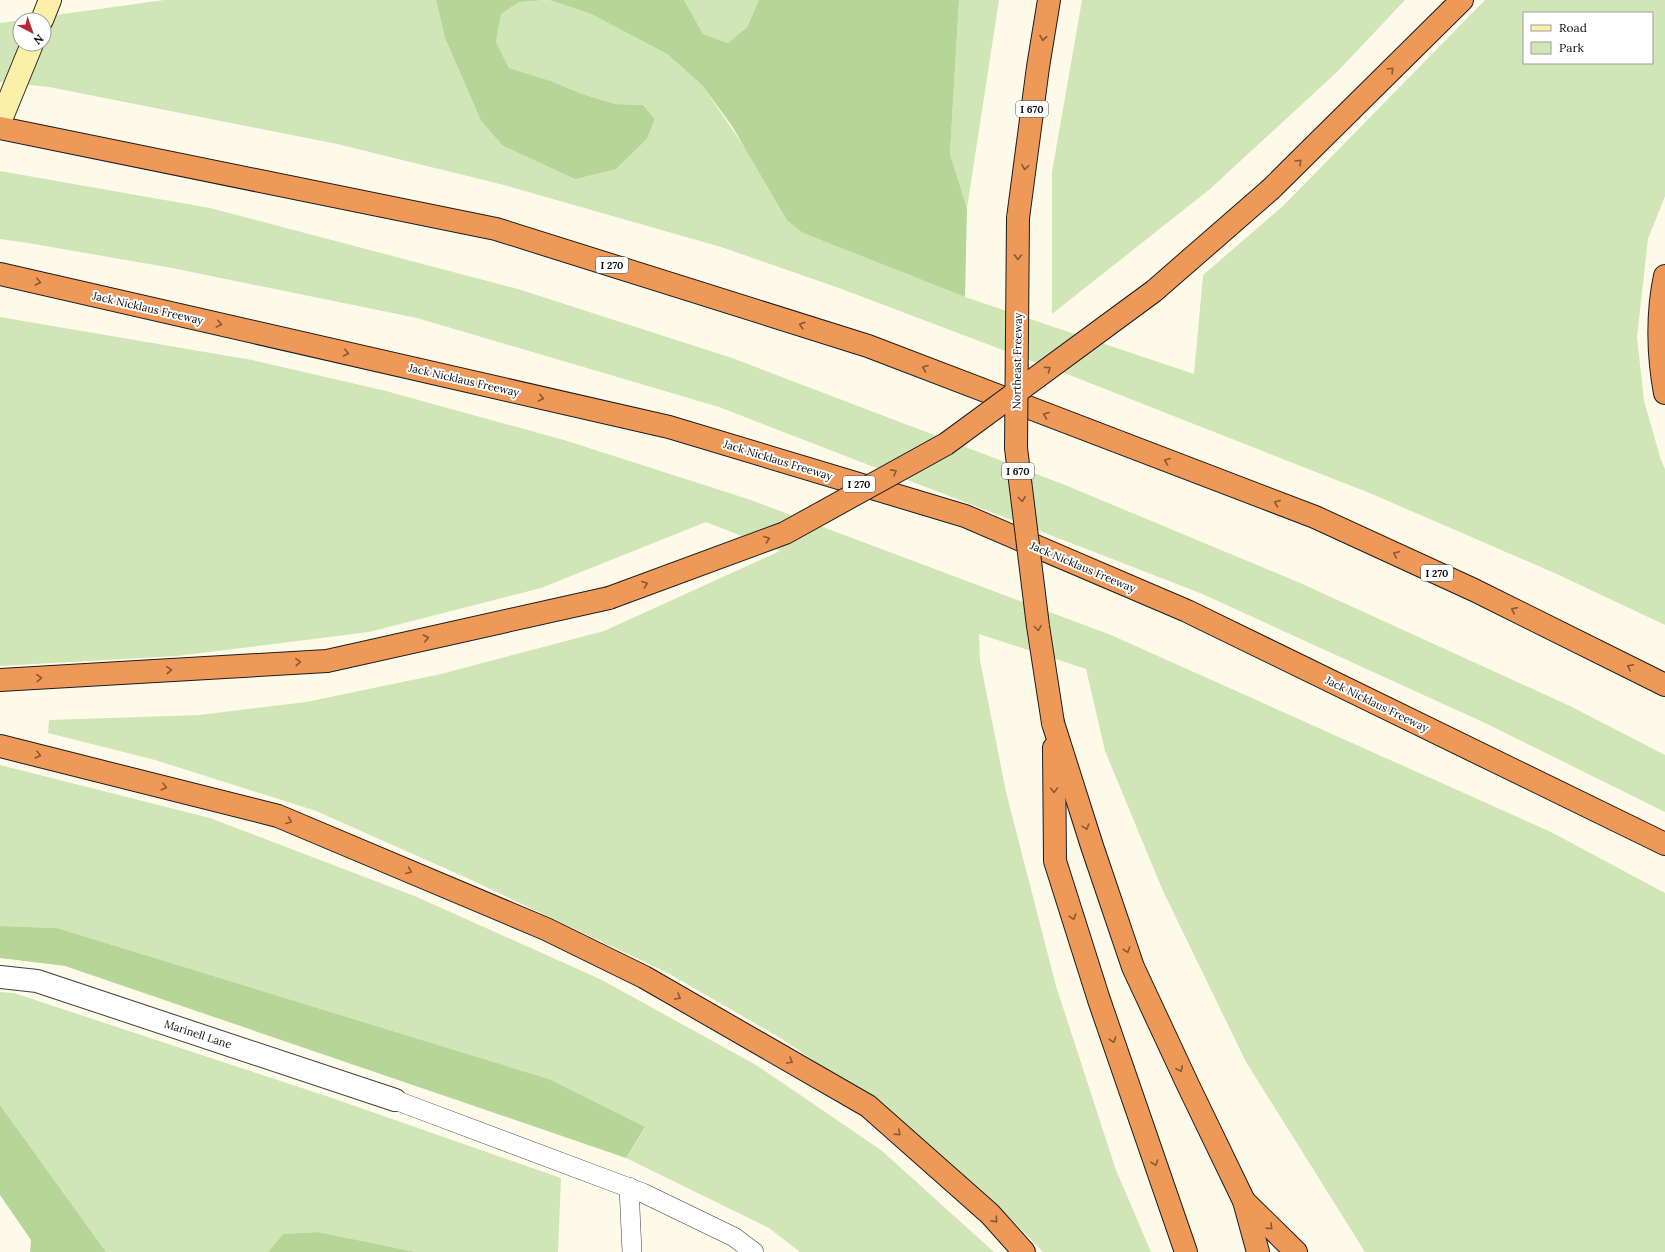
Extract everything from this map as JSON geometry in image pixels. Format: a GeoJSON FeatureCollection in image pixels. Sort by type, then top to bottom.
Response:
{"type":"FeatureCollection","features":[{"type":"Feature","properties":{"kind":"highway","name":"Northeast Freeway"},"geometry":{"type":"LineString","coordinates":[[1049,0],[1038,67],[1018,218],[1016,448],[1038,626],[1053,723]]}},
{"type":"Feature","properties":{"kind":"highway"},"geometry":{"type":"LineString","coordinates":[[0,680],[327,661],[609,598],[785,532],[946,444],[1154,291],[1271,189],[1462,0]]}},
{"type":"Feature","properties":{"kind":"highway","name":"I 270"},"geometry":{"type":"LineString","coordinates":[[0,128],[496,229],[868,346],[1315,517],[1474,590],[1665,684]]}},
{"type":"Feature","properties":{"kind":"highway","name":"Jack Nicklaus Freeway"},"geometry":{"type":"LineString","coordinates":[[0,274],[669,427],[964,516],[1187,611],[1665,844]]}},
{"type":"Feature","properties":{"kind":"highway"},"geometry":{"type":"LineString","coordinates":[[1665,276],[1660,327],[1661,374],[1665,393]]}},
{"type":"Feature","properties":{"kind":"highway"},"geometry":{"type":"LineString","coordinates":[[1053,723],[1092,846],[1133,967],[1244,1202],[1258,1252]]}},
{"type":"Feature","properties":{"kind":"highway"},"geometry":{"type":"LineString","coordinates":[[1053,723],[1055,861],[1099,1000],[1186,1252]]}},
{"type":"Feature","properties":{"kind":"highway"},"geometry":{"type":"LineString","coordinates":[[0,746],[278,816],[546,929],[644,977],[868,1106],[990,1214],[1024,1252]]}},
{"type":"Feature","properties":{"kind":"highway"},"geometry":{"type":"LineString","coordinates":[[1244,1202],[1296,1252]]}},
{"type":"Feature","properties":{"kind":"main road"},"geometry":{"type":"LineString","coordinates":[[45,12],[50,0]]}},
{"type":"Feature","properties":{"kind":"main road"},"geometry":{"type":"LineString","coordinates":[[0,122],[29,52]]}},
{"type":"Feature","properties":{"kind":"street","name":"Marinell Lane"},"geometry":{"type":"LineString","coordinates":[[0,977],[37,981],[395,1100]]}},
{"type":"Feature","properties":{"kind":"lane"},"geometry":{"type":"LineString","coordinates":[[395,1100],[629,1188],[734,1237],[754,1252]]}},
{"type":"Feature","properties":{"kind":"lane"},"geometry":{"type":"LineString","coordinates":[[629,1188],[632,1252]]}},
{"type":"Feature","properties":{"kind":"green space"},"geometry":{"type":"Polygon","coordinates":[[[164,0],[436,0],[445,38],[481,121],[502,145],[616,169],[647,139],[655,119],[643,105],[615,104],[509,68],[496,42],[501,14],[519,2],[550,0],[591,14],[667,54],[702,85],[803,233],[965,297],[1194,374],[1203,275],[1282,207],[1485,0],[1665,0],[1665,196],[1648,239],[1637,337],[1644,401],[1665,469],[1665,625],[1559,575],[1372,494],[1077,378],[839,288],[721,247],[504,185],[337,144],[49,87],[0,82],[0,23],[12,21],[12,52],[52,52],[52,16],[164,0]]]}},
{"type":"Feature","properties":{"kind":"green space"},"geometry":{"type":"Polygon","coordinates":[[[436,0],[546,0],[519,2],[501,14],[496,42],[509,68],[615,104],[643,105],[655,119],[647,139],[616,169],[575,179],[502,145],[481,121],[445,38],[436,0]]]}},
{"type":"Feature","properties":{"kind":"green space"},"geometry":{"type":"Polygon","coordinates":[[[550,0],[684,0],[703,34],[728,43],[747,27],[759,0],[959,0],[950,154],[967,208],[965,297],[803,233],[787,220],[732,126],[702,85],[667,54],[591,14],[550,0]]]}},
{"type":"Feature","properties":{"kind":"green space"},"geometry":{"type":"Polygon","coordinates":[[[684,0],[759,0],[747,27],[728,43],[703,34],[684,0]]]}},
{"type":"Feature","properties":{"kind":"green space"},"geometry":{"type":"Polygon","coordinates":[[[959,0],[999,0],[967,208],[950,154],[959,0]]]}},
{"type":"Feature","properties":{"kind":"green space"},"geometry":{"type":"Polygon","coordinates":[[[1082,0],[1405,0],[1338,71],[1210,189],[1052,314],[1052,172],[1082,0]]]}},
{"type":"Feature","properties":{"kind":"green space"},"geometry":{"type":"Polygon","coordinates":[[[0,171],[210,208],[518,289],[732,358],[1065,485],[1298,582],[1570,706],[1665,755],[1665,812],[1485,723],[1200,593],[719,407],[417,318],[172,268],[0,239],[0,171]]]}},
{"type":"Feature","properties":{"kind":"green space"},"geometry":{"type":"Polygon","coordinates":[[[0,317],[252,360],[386,391],[564,440],[751,500],[1111,635],[1551,832],[1665,893],[1665,1252],[1365,1252],[1246,1062],[1163,891],[1105,751],[1086,669],[979,634],[980,660],[1006,792],[1056,986],[1116,1170],[1151,1252],[1043,1252],[1006,1214],[894,1116],[782,1039],[668,973],[467,878],[316,811],[155,760],[48,733],[49,720],[199,715],[306,702],[441,674],[604,631],[780,551],[706,522],[541,588],[369,632],[177,656],[0,666],[0,317]]]}},
{"type":"Feature","properties":{"kind":"green space"},"geometry":{"type":"Polygon","coordinates":[[[0,765],[210,818],[417,897],[602,980],[756,1065],[881,1150],[994,1252],[800,1252],[769,1228],[626,1158],[645,1128],[549,1079],[57,928],[0,926],[0,765]]]}},
{"type":"Feature","properties":{"kind":"green space"},"geometry":{"type":"Polygon","coordinates":[[[0,926],[57,928],[549,1079],[645,1127],[626,1158],[65,966],[0,958],[0,926]]]}},
{"type":"Feature","properties":{"kind":"green space"},"geometry":{"type":"Polygon","coordinates":[[[0,992],[14,993],[332,1098],[561,1178],[558,1252],[416,1252],[318,1232],[283,1234],[268,1252],[106,1252],[0,1105],[0,992]]]}},
{"type":"Feature","properties":{"kind":"green space"},"geometry":{"type":"Polygon","coordinates":[[[0,1105],[106,1252],[30,1252],[31,1240],[0,1195],[0,1105]]]}},
{"type":"Feature","properties":{"kind":"green space"},"geometry":{"type":"Polygon","coordinates":[[[318,1232],[416,1252],[268,1252],[283,1234],[318,1232]]]}}]}
